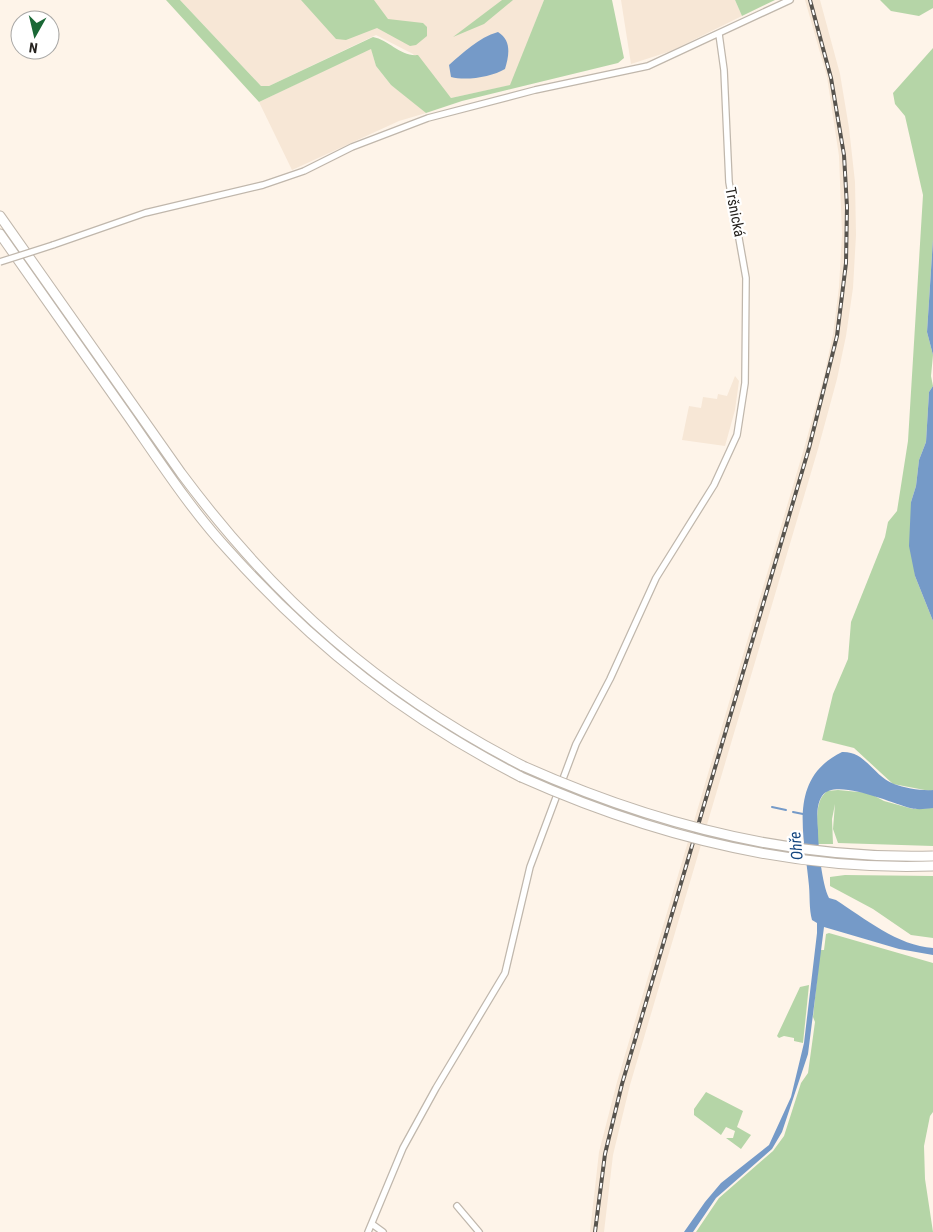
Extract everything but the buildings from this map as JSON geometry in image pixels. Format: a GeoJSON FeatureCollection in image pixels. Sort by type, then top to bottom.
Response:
{"type":"FeatureCollection","features":[{"type":"Feature","properties":{"kind":"highway"},"geometry":{"type":"LineString","coordinates":[[0,216],[191,488],[265,576],[296,608],[368,670],[442,721],[523,766],[617,805],[711,832],[759,842],[830,852],[933,856]]}},
{"type":"Feature","properties":{"kind":"highway"},"geometry":{"type":"LineString","coordinates":[[0,234],[172,479],[228,550],[322,645],[410,714],[466,748],[521,777],[621,817],[714,844],[830,862],[933,866]]}},
{"type":"Feature","properties":{"kind":"street"},"geometry":{"type":"LineString","coordinates":[[0,262],[145,213],[263,185],[304,171],[352,147],[428,118],[535,90],[623,72],[656,63],[790,0]]}},
{"type":"Feature","properties":{"kind":"street","name":"Tršnická"},"geometry":{"type":"LineString","coordinates":[[368,1232],[403,1148],[436,1088],[505,973],[530,867],[576,744],[610,679],[656,578],[714,485],[737,435],[744,389],[746,278],[729,182],[724,70],[719,34]]}},
{"type":"Feature","properties":{"kind":"street"},"geometry":{"type":"LineString","coordinates":[[457,1206],[476,1231]]}},
{"type":"Feature","properties":{"kind":"street"},"geometry":{"type":"LineString","coordinates":[[372,1224],[383,1232]]}},
{"type":"Feature","properties":{"kind":"shaded area"},"geometry":{"type":"Polygon","coordinates":[[[180,0],[544,0],[511,85],[451,98],[413,54],[376,35],[269,86],[261,86],[180,0]]]}},
{"type":"Feature","properties":{"kind":"shaded area"},"geometry":{"type":"Polygon","coordinates":[[[621,0],[735,0],[742,16],[671,51],[631,64],[621,0]]]}},
{"type":"Feature","properties":{"kind":"shaded area"},"geometry":{"type":"Polygon","coordinates":[[[805,0],[820,0],[840,74],[849,128],[855,182],[856,235],[853,288],[846,336],[837,379],[818,449],[630,1085],[613,1155],[604,1232],[590,1232],[599,1152],[617,1082],[805,445],[824,376],[833,334],[839,287],[842,234],[839,156],[827,77],[805,0]]]}},
{"type":"Feature","properties":{"kind":"shaded area"},"geometry":{"type":"Polygon","coordinates":[[[371,48],[376,66],[391,85],[422,107],[426,113],[399,121],[292,170],[259,102],[371,48]]]}},
{"type":"Feature","properties":{"kind":"shaded area"},"geometry":{"type":"Polygon","coordinates":[[[735,376],[739,381],[735,410],[725,446],[682,440],[689,406],[701,408],[703,397],[717,399],[718,394],[727,396],[735,376]]]}},
{"type":"Feature","properties":{"kind":"green space"},"geometry":{"type":"Polygon","coordinates":[[[166,0],[180,0],[261,86],[269,86],[373,37],[406,53],[418,55],[451,98],[510,85],[544,0],[612,0],[624,58],[618,63],[462,101],[426,113],[391,85],[376,66],[371,49],[259,102],[166,0]]]}},
{"type":"Feature","properties":{"kind":"green space"},"geometry":{"type":"Polygon","coordinates":[[[301,0],[374,0],[388,19],[423,23],[427,27],[427,36],[416,45],[410,46],[377,28],[346,40],[336,39],[301,0]]]}},
{"type":"Feature","properties":{"kind":"green space"},"geometry":{"type":"Polygon","coordinates":[[[502,0],[513,0],[484,24],[453,37],[502,0]]]}},
{"type":"Feature","properties":{"kind":"green space"},"geometry":{"type":"Polygon","coordinates":[[[735,0],[775,0],[742,16],[735,0]]]}},
{"type":"Feature","properties":{"kind":"green space"},"geometry":{"type":"Polygon","coordinates":[[[880,0],[933,0],[933,8],[919,16],[891,11],[880,0]]]}},
{"type":"Feature","properties":{"kind":"green space"},"geometry":{"type":"Polygon","coordinates":[[[933,48],[933,239],[927,332],[933,355],[931,376],[933,386],[929,392],[926,442],[919,460],[916,486],[911,502],[915,576],[933,621],[933,790],[930,791],[893,784],[854,748],[822,740],[833,694],[848,659],[851,622],[885,537],[888,522],[897,511],[908,441],[923,195],[905,116],[895,104],[893,93],[933,48]]]}},
{"type":"Feature","properties":{"kind":"green space"},"geometry":{"type":"Polygon","coordinates":[[[838,790],[869,793],[884,801],[913,809],[933,808],[933,846],[838,843],[833,829],[835,804],[832,819],[833,844],[818,844],[817,816],[820,802],[827,791],[838,790]]]}},
{"type":"Feature","properties":{"kind":"green space"},"geometry":{"type":"Polygon","coordinates":[[[845,875],[933,876],[933,938],[911,935],[873,909],[830,886],[830,877],[845,875]]]}},
{"type":"Feature","properties":{"kind":"green space"},"geometry":{"type":"Polygon","coordinates":[[[829,933],[933,963],[933,1112],[930,1116],[924,1146],[925,1179],[933,1232],[696,1232],[719,1198],[773,1151],[784,1136],[801,1083],[808,1073],[815,1022],[813,1017],[820,950],[824,950],[826,934],[829,933]]]}},
{"type":"Feature","properties":{"kind":"green space"},"geometry":{"type":"Polygon","coordinates":[[[809,985],[803,1043],[794,1041],[794,1038],[784,1036],[779,1038],[777,1036],[800,987],[809,985]]]}},
{"type":"Feature","properties":{"kind":"green space"},"geometry":{"type":"Polygon","coordinates":[[[706,1092],[743,1111],[737,1127],[751,1135],[741,1149],[726,1138],[733,1138],[735,1131],[726,1127],[721,1135],[694,1115],[694,1109],[706,1092]]]}},
{"type":"Feature","properties":{"kind":"water"},"geometry":{"type":"Polygon","coordinates":[[[498,32],[506,40],[508,49],[505,69],[479,78],[464,79],[451,77],[449,65],[466,50],[498,32]]]}},
{"type":"Feature","properties":{"kind":"water"},"geometry":{"type":"Polygon","coordinates":[[[933,239],[933,355],[927,332],[933,239]]]}},
{"type":"Feature","properties":{"kind":"water"},"geometry":{"type":"Polygon","coordinates":[[[933,386],[933,621],[915,576],[909,546],[911,502],[916,486],[919,460],[926,442],[929,392],[933,386]]]}},
{"type":"Feature","properties":{"kind":"water"},"geometry":{"type":"Polygon","coordinates":[[[842,752],[857,755],[880,775],[894,784],[914,789],[933,790],[933,808],[913,809],[851,790],[839,789],[829,791],[822,796],[817,812],[817,821],[822,875],[829,898],[836,900],[894,937],[920,946],[933,948],[933,955],[899,949],[824,927],[808,1054],[782,1132],[772,1149],[716,1198],[693,1232],[684,1232],[721,1183],[769,1145],[791,1097],[804,1043],[817,933],[817,923],[812,920],[810,912],[803,811],[806,793],[813,777],[824,764],[842,752]]]}},
{"type":"Feature","properties":{"kind":"waterway"},"geometry":{"type":"LineString","coordinates":[[772,807],[786,810]]}},
{"type":"Feature","properties":{"kind":"waterway"},"geometry":{"type":"LineString","coordinates":[[793,812],[803,814]]}},
{"type":"Feature","properties":{"kind":"railway"},"geometry":{"type":"LineString","coordinates":[[595,1232],[605,1154],[622,1084],[809,448],[837,336],[846,263],[847,207],[844,155],[831,78],[810,0]]}},
{"type":"Feature","properties":{"kind":"water label","name":"Ohře"},"geometry":{"type":"Point","coordinates":[796,846]}}]}
